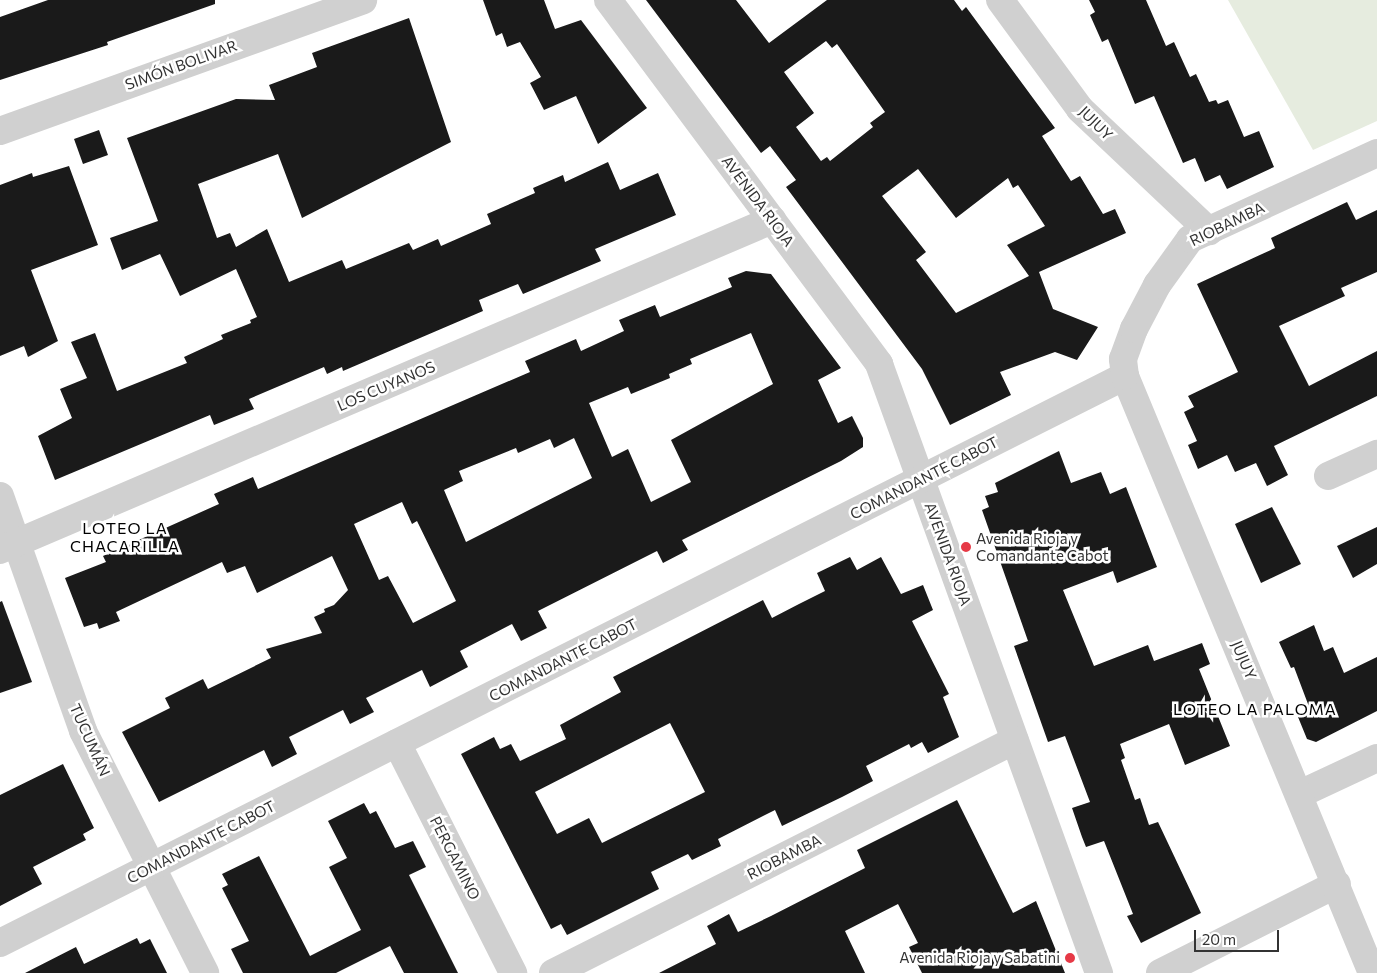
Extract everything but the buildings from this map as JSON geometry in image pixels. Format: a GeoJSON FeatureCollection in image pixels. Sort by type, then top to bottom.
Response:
{"type":"FeatureCollection","features":[{"type":"Feature","properties":{"kind":"street","name":"SIMÓN BOLIVAR"},"geometry":{"type":"LineString","coordinates":[[0,131],[363,0]]}},
{"type":"Feature","properties":{"kind":"street","name":"AVENIDA RIOJA"},"geometry":{"type":"LineString","coordinates":[[608,0],[879,364],[1098,973]]}},
{"type":"Feature","properties":{"kind":"street","name":"JUJUY"},"geometry":{"type":"LineString","coordinates":[[1000,0],[1080,109],[1209,231]]}},
{"type":"Feature","properties":{"kind":"street","name":"RIOBAMBA"},"geometry":{"type":"LineString","coordinates":[[1125,376],[1125,353],[1157,285],[1185,244],[1377,153]]}},
{"type":"Feature","properties":{"kind":"street","name":"LOS CUYANOS"},"geometry":{"type":"LineString","coordinates":[[9,547],[772,220]]}},
{"type":"Feature","properties":{"kind":"street","name":"JUJUY"},"geometry":{"type":"LineString","coordinates":[[1125,376],[1300,794],[1372,973]]}},
{"type":"Feature","properties":{"kind":"street","name":"COMANDANTE CABOT"},"geometry":{"type":"LineString","coordinates":[[0,943],[1125,376]]}},
{"type":"Feature","properties":{"kind":"street"},"geometry":{"type":"LineString","coordinates":[[1328,476],[1377,454]]}},
{"type":"Feature","properties":{"kind":"street","name":"TUCUMÁN"},"geometry":{"type":"LineString","coordinates":[[0,496],[9,547],[83,731],[205,973]]}},
{"type":"Feature","properties":{"kind":"street","name":"RIOBAMBA"},"geometry":{"type":"LineString","coordinates":[[553,973],[1015,740]]}},
{"type":"Feature","properties":{"kind":"street","name":"PERGAMINO"},"geometry":{"type":"LineString","coordinates":[[397,743],[513,973]]}},
{"type":"Feature","properties":{"kind":"street"},"geometry":{"type":"LineString","coordinates":[[1300,794],[1377,758]]}},
{"type":"Feature","properties":{"kind":"street"},"geometry":{"type":"LineString","coordinates":[[1160,973],[1337,884]]}},
{"type":"Feature","properties":{"kind":"shaded area"},"geometry":{"type":"Polygon","coordinates":[[[1228,0],[1377,0],[1377,121],[1313,150],[1228,0]]]}},
{"type":"Feature","properties":{"kind":"place","name":"Avenida Rioja y Comandante Cabot"},"geometry":{"type":"Point","coordinates":[966,547]}},
{"type":"Feature","properties":{"kind":"place","name":"Avenida Rioja y Sabatini"},"geometry":{"type":"Point","coordinates":[1070,958]}},
{"type":"Feature","properties":{"kind":"district","name":"LOTEO LA CHACARILLA"},"geometry":{"type":"Point","coordinates":[125,537]}},
{"type":"Feature","properties":{"kind":"district","name":"LOTEO LA PALOMA"},"geometry":{"type":"Point","coordinates":[1255,709]}}]}
